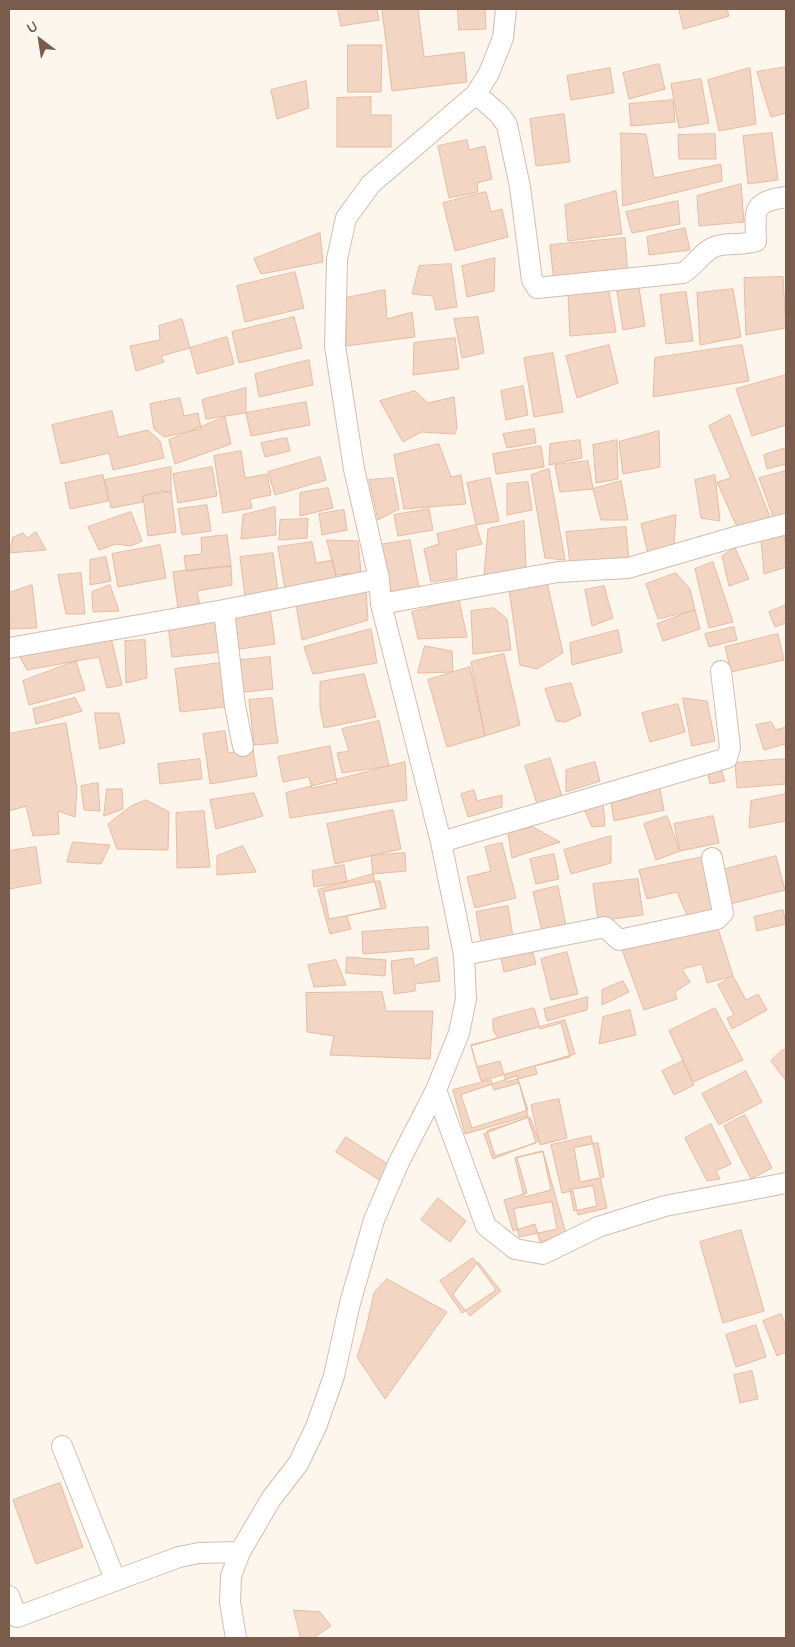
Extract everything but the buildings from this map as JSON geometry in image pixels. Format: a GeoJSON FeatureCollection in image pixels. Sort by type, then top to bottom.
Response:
{"type":"FeatureCollection","features":[{"type":"Feature","properties":{"kind":"street"},"geometry":{"type":"LineString","coordinates":[[236,1638],[233,1628],[230,1593],[231,1576],[240,1552],[271,1499],[298,1464],[316,1427],[334,1376],[350,1303],[374,1220],[399,1162],[436,1090],[459,1033],[466,999],[464,955],[441,842],[381,604],[379,579],[354,470],[335,346],[337,259],[346,218],[371,184],[476,94],[489,73],[503,38],[506,9]]}},
{"type":"Feature","properties":{"kind":"street"},"geometry":{"type":"LineString","coordinates":[[476,94],[499,114],[507,125],[520,187],[532,280],[537,288],[683,273],[694,266],[705,253],[717,246],[746,245],[756,241],[755,210],[761,203],[786,197]]}},
{"type":"Feature","properties":{"kind":"street"},"geometry":{"type":"LineString","coordinates":[[381,604],[558,572],[628,568],[734,536],[786,524]]}},
{"type":"Feature","properties":{"kind":"street"},"geometry":{"type":"LineString","coordinates":[[9,648],[224,610],[379,579]]}},
{"type":"Feature","properties":{"kind":"street"},"geometry":{"type":"LineString","coordinates":[[224,610],[243,746]]}},
{"type":"Feature","properties":{"kind":"street"},"geometry":{"type":"LineString","coordinates":[[441,842],[727,758],[730,747],[721,670]]}},
{"type":"Feature","properties":{"kind":"street"},"geometry":{"type":"LineString","coordinates":[[464,955],[605,927],[615,939],[619,940],[717,919],[723,913],[712,858]]}},
{"type":"Feature","properties":{"kind":"street"},"geometry":{"type":"LineString","coordinates":[[436,1090],[486,1226],[515,1250],[542,1254],[598,1227],[665,1206],[786,1183]]}},
{"type":"Feature","properties":{"kind":"street"},"geometry":{"type":"LineString","coordinates":[[62,1446],[115,1580]]}},
{"type":"Feature","properties":{"kind":"street"},"geometry":{"type":"LineString","coordinates":[[9,1596],[13,1619],[178,1557],[199,1553],[240,1552]]}}]}
